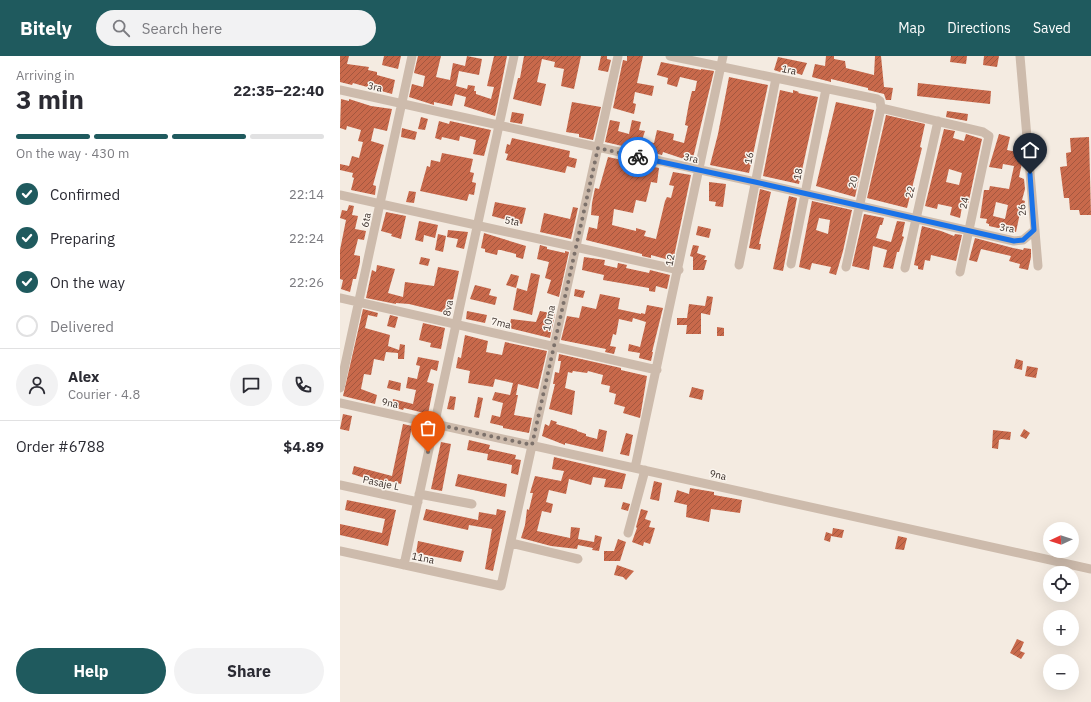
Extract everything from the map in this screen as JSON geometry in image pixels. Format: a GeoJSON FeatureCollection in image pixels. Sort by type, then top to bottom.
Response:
{"type":"FeatureCollection","features":[{"type":"Feature","properties":{"kind":"street","name":"6ta"},"geometry":{"type":"LineString","coordinates":[[340,388],[412,56]]}},
{"type":"Feature","properties":{"kind":"street","name":"8va"},"geometry":{"type":"LineString","coordinates":[[404,565],[514,56]]}},
{"type":"Feature","properties":{"kind":"street","name":"10ma"},"geometry":{"type":"LineString","coordinates":[[501,586],[618,56]]}},
{"type":"Feature","properties":{"kind":"street","name":"1ra"},"geometry":{"type":"LineString","coordinates":[[670,56],[877,99],[881,105],[983,132],[987,134],[990,139]]}},
{"type":"Feature","properties":{"kind":"street","name":"12"},"geometry":{"type":"LineString","coordinates":[[635,468],[658,370],[723,56]]}},
{"type":"Feature","properties":{"kind":"street","name":"26"},"geometry":{"type":"LineString","coordinates":[[1020,56],[1038,266]]}},
{"type":"Feature","properties":{"kind":"street","name":"16"},"geometry":{"type":"LineString","coordinates":[[739,265],[776,78]]}},
{"type":"Feature","properties":{"kind":"street","name":"18"},"geometry":{"type":"LineString","coordinates":[[791,264],[826,89]]}},
{"type":"Feature","properties":{"kind":"street","name":"3ra"},"geometry":{"type":"LineString","coordinates":[[340,90],[1014,241],[1023,240],[1034,230]]}},
{"type":"Feature","properties":{"kind":"street","name":"20"},"geometry":{"type":"LineString","coordinates":[[846,267],[881,105]]}},
{"type":"Feature","properties":{"kind":"street","name":"22"},"geometry":{"type":"LineString","coordinates":[[905,268],[938,121]]}},
{"type":"Feature","properties":{"kind":"street","name":"24"},"geometry":{"type":"LineString","coordinates":[[960,272],[990,139]]}},
{"type":"Feature","properties":{"kind":"street","name":"5ta"},"geometry":{"type":"LineString","coordinates":[[340,194],[679,270]]}},
{"type":"Feature","properties":{"kind":"street","name":"7ma"},"geometry":{"type":"LineString","coordinates":[[340,298],[658,370]]}},
{"type":"Feature","properties":{"kind":"street","name":"9na"},"geometry":{"type":"LineString","coordinates":[[340,403],[1091,569]]}},
{"type":"Feature","properties":{"kind":"street"},"geometry":{"type":"LineString","coordinates":[[628,533],[645,470]]}},
{"type":"Feature","properties":{"kind":"street","name":"Pasaje L"},"geometry":{"type":"LineString","coordinates":[[340,485],[418,498],[472,504]]}},
{"type":"Feature","properties":{"kind":"street"},"geometry":{"type":"LineString","coordinates":[[511,543],[578,559]]}},
{"type":"Feature","properties":{"kind":"street","name":"11na"},"geometry":{"type":"LineString","coordinates":[[340,551],[501,586]]}},
{"type":"Feature","properties":{"kind":"building"},"geometry":{"type":"Polygon","coordinates":[[[340,56],[349,56],[347,64],[369,67],[368,70],[377,72],[377,75],[395,80],[392,94],[353,83],[352,85],[340,82],[340,56]]]}},
{"type":"Feature","properties":{"kind":"building"},"geometry":{"type":"Polygon","coordinates":[[[384,56],[401,56],[398,69],[382,65],[384,56]]]}},
{"type":"Feature","properties":{"kind":"building"},"geometry":{"type":"Polygon","coordinates":[[[418,56],[441,56],[436,77],[450,80],[453,63],[465,66],[467,56],[482,59],[479,75],[459,71],[456,86],[467,89],[468,85],[475,86],[474,91],[476,91],[476,94],[491,99],[494,87],[487,86],[494,56],[507,56],[495,116],[464,106],[466,97],[455,94],[452,106],[434,102],[434,105],[409,97],[412,84],[423,87],[425,76],[414,73],[418,56]]]}},
{"type":"Feature","properties":{"kind":"building"},"geometry":{"type":"Polygon","coordinates":[[[524,56],[581,56],[574,89],[561,86],[564,69],[554,67],[555,62],[542,59],[537,82],[546,84],[541,106],[513,99],[518,78],[520,78],[524,56]]]}},
{"type":"Feature","properties":{"kind":"building"},"geometry":{"type":"Polygon","coordinates":[[[601,56],[607,56],[607,59],[611,60],[608,72],[598,70],[601,56]]]}},
{"type":"Feature","properties":{"kind":"building"},"geometry":{"type":"Polygon","coordinates":[[[627,56],[643,56],[637,83],[654,86],[652,96],[635,92],[633,103],[636,104],[634,114],[613,108],[623,60],[627,61],[627,56]]]}},
{"type":"Feature","properties":{"kind":"building"},"geometry":{"type":"Polygon","coordinates":[[[826,56],[834,56],[834,59],[845,61],[846,68],[874,75],[875,56],[881,56],[884,87],[893,88],[891,100],[886,100],[884,94],[868,90],[868,88],[831,79],[831,82],[812,77],[815,64],[825,66],[826,56]]]}},
{"type":"Feature","properties":{"kind":"building"},"geometry":{"type":"Polygon","coordinates":[[[951,56],[967,56],[966,64],[950,62],[951,56]]]}},
{"type":"Feature","properties":{"kind":"building"},"geometry":{"type":"Polygon","coordinates":[[[984,56],[999,56],[997,67],[983,65],[984,56]]]}},
{"type":"Feature","properties":{"kind":"building"},"geometry":{"type":"Polygon","coordinates":[[[778,57],[807,63],[802,75],[787,70],[786,74],[774,70],[778,57]]]}},
{"type":"Feature","properties":{"kind":"building"},"geometry":{"type":"Polygon","coordinates":[[[661,62],[714,71],[693,158],[685,156],[684,159],[663,152],[662,155],[654,153],[655,149],[641,146],[640,150],[605,142],[610,120],[620,122],[618,131],[629,134],[632,120],[641,122],[639,130],[645,131],[642,140],[654,143],[657,130],[674,134],[673,140],[684,143],[688,126],[685,125],[689,103],[692,91],[695,91],[697,81],[680,77],[677,87],[667,84],[668,78],[657,75],[661,62]]]}},
{"type":"Feature","properties":{"kind":"building"},"geometry":{"type":"Polygon","coordinates":[[[729,77],[768,85],[749,173],[710,165],[718,134],[729,77]]]}},
{"type":"Feature","properties":{"kind":"building"},"geometry":{"type":"Polygon","coordinates":[[[918,83],[991,91],[990,104],[917,96],[918,83]]]}},
{"type":"Feature","properties":{"kind":"building"},"geometry":{"type":"Polygon","coordinates":[[[780,90],[793,93],[793,90],[799,92],[798,93],[818,97],[799,184],[763,176],[780,90]]]}},
{"type":"Feature","properties":{"kind":"building"},"geometry":{"type":"Polygon","coordinates":[[[341,99],[349,101],[349,99],[371,106],[392,109],[387,131],[374,128],[371,141],[384,145],[373,185],[376,186],[375,195],[351,190],[354,178],[352,177],[353,173],[340,170],[340,164],[349,166],[352,156],[359,158],[363,142],[358,141],[361,130],[347,126],[346,130],[340,128],[341,99]]]}},
{"type":"Feature","properties":{"kind":"building"},"geometry":{"type":"Polygon","coordinates":[[[572,102],[601,107],[593,140],[579,137],[579,134],[566,132],[572,102]]]}},
{"type":"Feature","properties":{"kind":"building"},"geometry":{"type":"Polygon","coordinates":[[[836,102],[874,110],[855,197],[816,186],[836,102]]]}},
{"type":"Feature","properties":{"kind":"building"},"geometry":{"type":"Polygon","coordinates":[[[947,111],[968,114],[967,121],[946,117],[947,111]]]}},
{"type":"Feature","properties":{"kind":"building"},"geometry":{"type":"Polygon","coordinates":[[[512,112],[524,114],[522,124],[510,122],[512,112]]]}},
{"type":"Feature","properties":{"kind":"building"},"geometry":{"type":"Polygon","coordinates":[[[886,115],[925,124],[920,147],[922,148],[907,208],[867,198],[886,115]]]}},
{"type":"Feature","properties":{"kind":"building"},"geometry":{"type":"Polygon","coordinates":[[[421,117],[428,119],[425,130],[418,129],[421,117]]]}},
{"type":"Feature","properties":{"kind":"building"},"geometry":{"type":"Polygon","coordinates":[[[439,121],[449,124],[450,121],[491,130],[484,156],[473,154],[476,140],[460,136],[459,141],[442,137],[441,140],[435,138],[439,121]]]}},
{"type":"Feature","properties":{"kind":"building"},"geometry":{"type":"Polygon","coordinates":[[[402,128],[417,132],[415,140],[401,137],[402,128]]]}},
{"type":"Feature","properties":{"kind":"building"},"geometry":{"type":"Polygon","coordinates":[[[944,129],[955,131],[953,138],[964,141],[966,134],[982,139],[967,209],[962,207],[960,218],[950,215],[952,207],[938,204],[937,209],[925,206],[944,129]],[[949,169],[946,182],[959,185],[962,173],[949,169]]]}},
{"type":"Feature","properties":{"kind":"building"},"geometry":{"type":"Polygon","coordinates":[[[999,134],[1010,137],[1007,150],[1022,153],[1022,163],[1019,177],[1024,179],[1025,189],[1022,200],[1025,201],[1023,209],[1021,208],[1016,232],[989,226],[989,224],[986,223],[987,219],[980,218],[984,190],[989,190],[990,186],[1009,189],[1014,166],[1003,164],[1002,169],[989,167],[999,134]],[[996,202],[993,216],[1005,219],[1008,205],[996,202]]]}},
{"type":"Feature","properties":{"kind":"building"},"geometry":{"type":"Polygon","coordinates":[[[1089,137],[1091,215],[1080,215],[1079,210],[1070,210],[1069,198],[1064,198],[1060,167],[1067,166],[1066,153],[1071,152],[1070,138],[1089,137]]]}},
{"type":"Feature","properties":{"kind":"building"},"geometry":{"type":"Polygon","coordinates":[[[512,138],[570,151],[569,157],[577,159],[575,168],[567,166],[565,173],[506,160],[508,154],[505,153],[507,144],[510,145],[512,138]]]}},
{"type":"Feature","properties":{"kind":"building"},"geometry":{"type":"Polygon","coordinates":[[[442,153],[473,159],[470,172],[474,173],[472,182],[476,183],[474,195],[469,194],[467,201],[420,191],[427,166],[430,167],[431,160],[440,162],[442,153]]]}},
{"type":"Feature","properties":{"kind":"building"},"geometry":{"type":"Polygon","coordinates":[[[608,157],[659,168],[657,183],[651,182],[646,202],[636,200],[633,213],[614,209],[612,225],[636,231],[636,228],[646,231],[644,236],[656,239],[665,201],[667,197],[671,198],[674,186],[669,185],[673,172],[691,175],[673,261],[651,255],[651,258],[642,256],[642,254],[586,240],[589,227],[597,229],[599,216],[591,215],[592,203],[595,188],[599,189],[608,157]]]}},
{"type":"Feature","properties":{"kind":"building"},"geometry":{"type":"Polygon","coordinates":[[[709,182],[726,184],[723,207],[715,206],[716,202],[709,201],[709,182]]]}},
{"type":"Feature","properties":{"kind":"building"},"geometry":{"type":"Polygon","coordinates":[[[760,189],[771,192],[759,244],[761,244],[760,250],[749,248],[760,189]]]}},
{"type":"Feature","properties":{"kind":"building"},"geometry":{"type":"Polygon","coordinates":[[[409,191],[416,192],[414,203],[406,202],[409,191]]]}},
{"type":"Feature","properties":{"kind":"building"},"geometry":{"type":"Polygon","coordinates":[[[789,196],[797,198],[783,271],[773,269],[789,196]]]}},
{"type":"Feature","properties":{"kind":"building"},"geometry":{"type":"Polygon","coordinates":[[[812,201],[852,210],[836,275],[829,273],[831,267],[812,263],[810,270],[799,267],[812,201]],[[819,218],[816,230],[828,234],[830,220],[819,218]]]}},
{"type":"Feature","properties":{"kind":"building"},"geometry":{"type":"Polygon","coordinates":[[[495,202],[526,208],[522,224],[492,216],[495,202]]]}},
{"type":"Feature","properties":{"kind":"building"},"geometry":{"type":"Polygon","coordinates":[[[349,205],[354,206],[352,215],[358,216],[355,229],[366,231],[364,240],[358,239],[354,255],[360,256],[360,262],[356,279],[353,279],[350,292],[341,289],[343,280],[340,279],[340,250],[346,220],[340,218],[342,210],[347,211],[349,205]]]}},
{"type":"Feature","properties":{"kind":"building"},"geometry":{"type":"Polygon","coordinates":[[[573,207],[578,208],[571,239],[540,232],[544,213],[570,219],[573,207]]]}},
{"type":"Feature","properties":{"kind":"building"},"geometry":{"type":"Polygon","coordinates":[[[386,212],[406,216],[401,239],[391,236],[392,234],[381,231],[386,212]]]}},
{"type":"Feature","properties":{"kind":"building"},"geometry":{"type":"Polygon","coordinates":[[[864,214],[884,218],[876,238],[891,242],[897,221],[905,222],[902,236],[904,237],[899,252],[897,252],[893,269],[883,267],[887,250],[873,246],[869,270],[852,266],[864,214]]]}},
{"type":"Feature","properties":{"kind":"building"},"geometry":{"type":"Polygon","coordinates":[[[419,221],[438,225],[435,238],[424,235],[423,242],[415,240],[419,221]]]}},
{"type":"Feature","properties":{"kind":"building"},"geometry":{"type":"Polygon","coordinates":[[[698,226],[711,229],[709,238],[696,235],[698,226]]]}},
{"type":"Feature","properties":{"kind":"building"},"geometry":{"type":"Polygon","coordinates":[[[922,226],[954,236],[955,234],[962,235],[956,261],[931,255],[930,261],[925,260],[923,270],[918,269],[918,266],[914,265],[922,226]]]}},
{"type":"Feature","properties":{"kind":"building"},"geometry":{"type":"Polygon","coordinates":[[[448,230],[468,232],[464,249],[456,247],[458,239],[447,237],[448,230]]]}},
{"type":"Feature","properties":{"kind":"building"},"geometry":{"type":"Polygon","coordinates":[[[484,233],[526,246],[523,259],[516,257],[516,254],[501,250],[498,250],[497,255],[485,252],[485,249],[481,248],[484,233]]]}},
{"type":"Feature","properties":{"kind":"building"},"geometry":{"type":"Polygon","coordinates":[[[438,234],[446,236],[443,252],[435,250],[438,234]]]}},
{"type":"Feature","properties":{"kind":"building"},"geometry":{"type":"Polygon","coordinates":[[[975,238],[1023,250],[1024,248],[1031,249],[1028,270],[1019,268],[1020,264],[1009,261],[1011,256],[981,249],[977,262],[969,260],[975,238]]]}},
{"type":"Feature","properties":{"kind":"building"},"geometry":{"type":"Polygon","coordinates":[[[540,245],[547,247],[547,249],[565,253],[565,251],[569,252],[559,297],[547,293],[551,280],[545,278],[549,262],[537,259],[540,245]]]}},
{"type":"Feature","properties":{"kind":"building"},"geometry":{"type":"Polygon","coordinates":[[[693,245],[699,246],[697,253],[706,256],[704,260],[707,260],[704,270],[693,270],[693,257],[690,256],[693,245]]]}},
{"type":"Feature","properties":{"kind":"building"},"geometry":{"type":"Polygon","coordinates":[[[421,257],[430,259],[428,266],[419,264],[421,257]]]}},
{"type":"Feature","properties":{"kind":"building"},"geometry":{"type":"Polygon","coordinates":[[[584,257],[605,260],[604,265],[617,268],[618,263],[627,265],[626,268],[649,273],[650,270],[670,275],[667,289],[656,286],[655,292],[649,291],[649,288],[603,280],[604,275],[582,270],[584,257]]]}},
{"type":"Feature","properties":{"kind":"building"},"geometry":{"type":"Polygon","coordinates":[[[377,265],[395,269],[388,293],[403,297],[405,282],[434,286],[438,267],[459,271],[450,314],[409,304],[396,304],[366,298],[372,270],[376,272],[377,265]]]}},
{"type":"Feature","properties":{"kind":"building"},"geometry":{"type":"Polygon","coordinates":[[[531,273],[540,275],[532,315],[513,310],[517,288],[527,291],[531,273]]]}},
{"type":"Feature","properties":{"kind":"building"},"geometry":{"type":"Polygon","coordinates":[[[511,274],[519,276],[516,288],[506,285],[511,274]]]}},
{"type":"Feature","properties":{"kind":"building"},"geometry":{"type":"Polygon","coordinates":[[[475,285],[491,289],[489,295],[497,297],[495,305],[470,299],[475,285]]]}},
{"type":"Feature","properties":{"kind":"building"},"geometry":{"type":"Polygon","coordinates":[[[575,289],[585,291],[583,298],[574,296],[575,289]]]}},
{"type":"Feature","properties":{"kind":"building"},"geometry":{"type":"Polygon","coordinates":[[[600,294],[620,298],[618,309],[645,314],[647,305],[663,308],[651,361],[639,358],[640,353],[628,351],[629,344],[640,347],[646,322],[633,318],[632,322],[619,319],[616,335],[613,334],[610,346],[616,347],[614,354],[605,352],[606,349],[561,340],[567,316],[579,318],[582,306],[596,309],[600,294]]]}},
{"type":"Feature","properties":{"kind":"building"},"geometry":{"type":"Polygon","coordinates":[[[707,296],[713,297],[710,315],[701,313],[701,334],[686,334],[687,325],[677,325],[677,318],[687,318],[689,304],[705,306],[707,296]]]}},
{"type":"Feature","properties":{"kind":"building"},"geometry":{"type":"Polygon","coordinates":[[[363,309],[378,313],[377,317],[368,315],[365,328],[390,335],[388,346],[399,350],[400,344],[405,345],[404,359],[398,359],[398,353],[386,352],[384,361],[374,359],[371,375],[364,374],[361,389],[377,395],[375,404],[343,396],[363,309]]]}},
{"type":"Feature","properties":{"kind":"building"},"geometry":{"type":"Polygon","coordinates":[[[467,311],[487,315],[485,323],[466,319],[467,311]]]}},
{"type":"Feature","properties":{"kind":"building"},"geometry":{"type":"Polygon","coordinates":[[[540,311],[555,314],[550,338],[509,328],[511,319],[536,322],[540,311]]]}},
{"type":"Feature","properties":{"kind":"building"},"geometry":{"type":"Polygon","coordinates":[[[390,315],[398,317],[395,328],[387,326],[390,315]]]}},
{"type":"Feature","properties":{"kind":"building"},"geometry":{"type":"Polygon","coordinates":[[[423,323],[445,328],[441,349],[430,347],[431,343],[419,340],[423,323]]]}},
{"type":"Feature","properties":{"kind":"building"},"geometry":{"type":"Polygon","coordinates":[[[717,327],[724,328],[724,336],[717,336],[717,327]]]}},
{"type":"Feature","properties":{"kind":"building"},"geometry":{"type":"Polygon","coordinates":[[[465,335],[488,341],[486,352],[502,355],[505,342],[547,351],[538,389],[518,384],[516,395],[518,395],[514,415],[532,418],[529,433],[503,428],[503,426],[490,423],[492,415],[500,417],[503,403],[492,400],[495,392],[510,395],[513,383],[495,379],[493,387],[468,383],[470,371],[456,368],[458,357],[461,358],[465,335]]]}},
{"type":"Feature","properties":{"kind":"building"},"geometry":{"type":"Polygon","coordinates":[[[559,354],[621,368],[621,370],[647,376],[640,418],[623,413],[625,407],[614,404],[616,394],[609,392],[610,386],[601,384],[603,375],[588,371],[587,373],[573,371],[572,373],[568,372],[565,388],[575,391],[572,415],[549,409],[555,384],[553,384],[555,372],[559,373],[561,361],[558,361],[559,354]]]}},
{"type":"Feature","properties":{"kind":"building"},"geometry":{"type":"Polygon","coordinates":[[[418,357],[439,361],[437,371],[431,369],[427,382],[434,384],[428,414],[404,408],[403,410],[392,405],[393,399],[413,404],[416,390],[406,388],[408,377],[417,379],[420,366],[416,365],[418,357]]]}},
{"type":"Feature","properties":{"kind":"building"},"geometry":{"type":"Polygon","coordinates":[[[1016,359],[1023,361],[1022,370],[1014,368],[1016,359]]]}},
{"type":"Feature","properties":{"kind":"building"},"geometry":{"type":"Polygon","coordinates":[[[1027,366],[1038,368],[1036,378],[1025,376],[1027,366]]]}},
{"type":"Feature","properties":{"kind":"building"},"geometry":{"type":"Polygon","coordinates":[[[389,380],[401,383],[400,391],[387,388],[389,380]]]}},
{"type":"Feature","properties":{"kind":"building"},"geometry":{"type":"Polygon","coordinates":[[[692,387],[704,390],[702,400],[689,397],[692,387]]]}},
{"type":"Feature","properties":{"kind":"building"},"geometry":{"type":"Polygon","coordinates":[[[450,396],[456,397],[454,410],[447,409],[450,396]]]}},
{"type":"Feature","properties":{"kind":"building"},"geometry":{"type":"Polygon","coordinates":[[[478,397],[483,398],[479,418],[474,417],[478,397]]]}},
{"type":"Feature","properties":{"kind":"building"},"geometry":{"type":"Polygon","coordinates":[[[343,414],[352,416],[349,431],[340,429],[343,414]]]}},
{"type":"Feature","properties":{"kind":"building"},"geometry":{"type":"Polygon","coordinates":[[[551,420],[557,422],[556,424],[577,430],[586,434],[586,436],[597,439],[599,429],[607,431],[603,452],[565,443],[565,445],[542,436],[545,424],[549,426],[551,420]]]}},
{"type":"Feature","properties":{"kind":"building"},"geometry":{"type":"Polygon","coordinates":[[[403,424],[412,426],[401,484],[386,480],[386,482],[374,481],[352,474],[354,466],[392,476],[403,424]]]}},
{"type":"Feature","properties":{"kind":"building"},"geometry":{"type":"Polygon","coordinates":[[[1024,429],[1030,433],[1026,439],[1020,436],[1024,429]]]}},
{"type":"Feature","properties":{"kind":"building"},"geometry":{"type":"Polygon","coordinates":[[[993,430],[1011,432],[1010,440],[1001,439],[999,440],[998,449],[992,448],[993,430]]]}},
{"type":"Feature","properties":{"kind":"building"},"geometry":{"type":"Polygon","coordinates":[[[626,433],[633,435],[629,456],[620,454],[626,433]]]}},
{"type":"Feature","properties":{"kind":"building"},"geometry":{"type":"Polygon","coordinates":[[[469,440],[490,445],[488,452],[489,449],[516,455],[515,459],[521,460],[518,475],[511,473],[512,465],[487,460],[488,454],[467,450],[469,440]]]}},
{"type":"Feature","properties":{"kind":"building"},"geometry":{"type":"Polygon","coordinates":[[[441,442],[451,444],[442,491],[431,489],[441,442]]]}},
{"type":"Feature","properties":{"kind":"building"},"geometry":{"type":"Polygon","coordinates":[[[554,457],[626,474],[622,489],[604,487],[606,479],[593,477],[591,485],[569,479],[566,494],[549,490],[546,502],[553,504],[551,513],[542,511],[537,531],[570,538],[571,527],[580,528],[578,539],[594,542],[595,535],[602,537],[599,551],[592,550],[593,548],[578,545],[577,549],[551,546],[521,538],[525,525],[527,509],[529,510],[533,493],[530,493],[535,476],[561,481],[564,471],[552,469],[554,457]]]}},
{"type":"Feature","properties":{"kind":"building"},"geometry":{"type":"Polygon","coordinates":[[[458,474],[507,484],[505,497],[455,486],[458,474]]]}},
{"type":"Feature","properties":{"kind":"building"},"geometry":{"type":"Polygon","coordinates":[[[654,481],[662,483],[659,501],[650,499],[654,481]]]}},
{"type":"Feature","properties":{"kind":"building"},"geometry":{"type":"Polygon","coordinates":[[[690,488],[714,492],[714,495],[742,500],[740,513],[711,509],[709,522],[686,517],[687,505],[674,502],[677,490],[689,494],[690,488]]]}},
{"type":"Feature","properties":{"kind":"building"},"geometry":{"type":"Polygon","coordinates":[[[347,500],[396,510],[388,546],[340,535],[340,524],[382,533],[385,519],[345,510],[347,500]]]}},
{"type":"Feature","properties":{"kind":"building"},"geometry":{"type":"Polygon","coordinates":[[[623,502],[630,504],[628,511],[621,509],[623,502]]]}},
{"type":"Feature","properties":{"kind":"building"},"geometry":{"type":"Polygon","coordinates":[[[426,509],[478,520],[479,512],[496,515],[497,509],[506,511],[493,571],[485,569],[492,529],[469,525],[468,530],[423,520],[426,509]]]}},
{"type":"Feature","properties":{"kind":"building"},"geometry":{"type":"Polygon","coordinates":[[[641,509],[648,511],[645,519],[651,521],[649,527],[655,528],[650,544],[644,542],[643,546],[632,542],[641,509]]]}},
{"type":"Feature","properties":{"kind":"building"},"geometry":{"type":"Polygon","coordinates":[[[833,528],[844,530],[842,538],[831,536],[830,542],[824,540],[826,532],[832,534],[833,528]]]}},
{"type":"Feature","properties":{"kind":"building"},"geometry":{"type":"Polygon","coordinates":[[[898,536],[907,538],[904,550],[895,549],[898,536]]]}},
{"type":"Feature","properties":{"kind":"building"},"geometry":{"type":"Polygon","coordinates":[[[618,539],[626,542],[620,561],[604,561],[604,551],[614,551],[618,539]]]}},
{"type":"Feature","properties":{"kind":"building"},"geometry":{"type":"Polygon","coordinates":[[[418,541],[464,551],[461,562],[416,553],[418,541]]]}},
{"type":"Feature","properties":{"kind":"building"},"geometry":{"type":"Polygon","coordinates":[[[617,565],[634,571],[626,580],[623,577],[614,575],[617,565]]]}},
{"type":"Feature","properties":{"kind":"building"},"geometry":{"type":"Polygon","coordinates":[[[1017,639],[1024,642],[1020,651],[1025,653],[1021,659],[1010,653],[1017,639]]]}},
{"type":"Feature","properties":{"kind":"way so far"},"geometry":{"type":"LineString","coordinates":[[428,452],[435,424],[532,445],[598,148],[638,157]]}},
{"type":"Feature","properties":{"kind":"route"},"geometry":{"type":"LineString","coordinates":[[638,157],[1014,241],[1023,240],[1034,230],[1030,174]]}}]}
